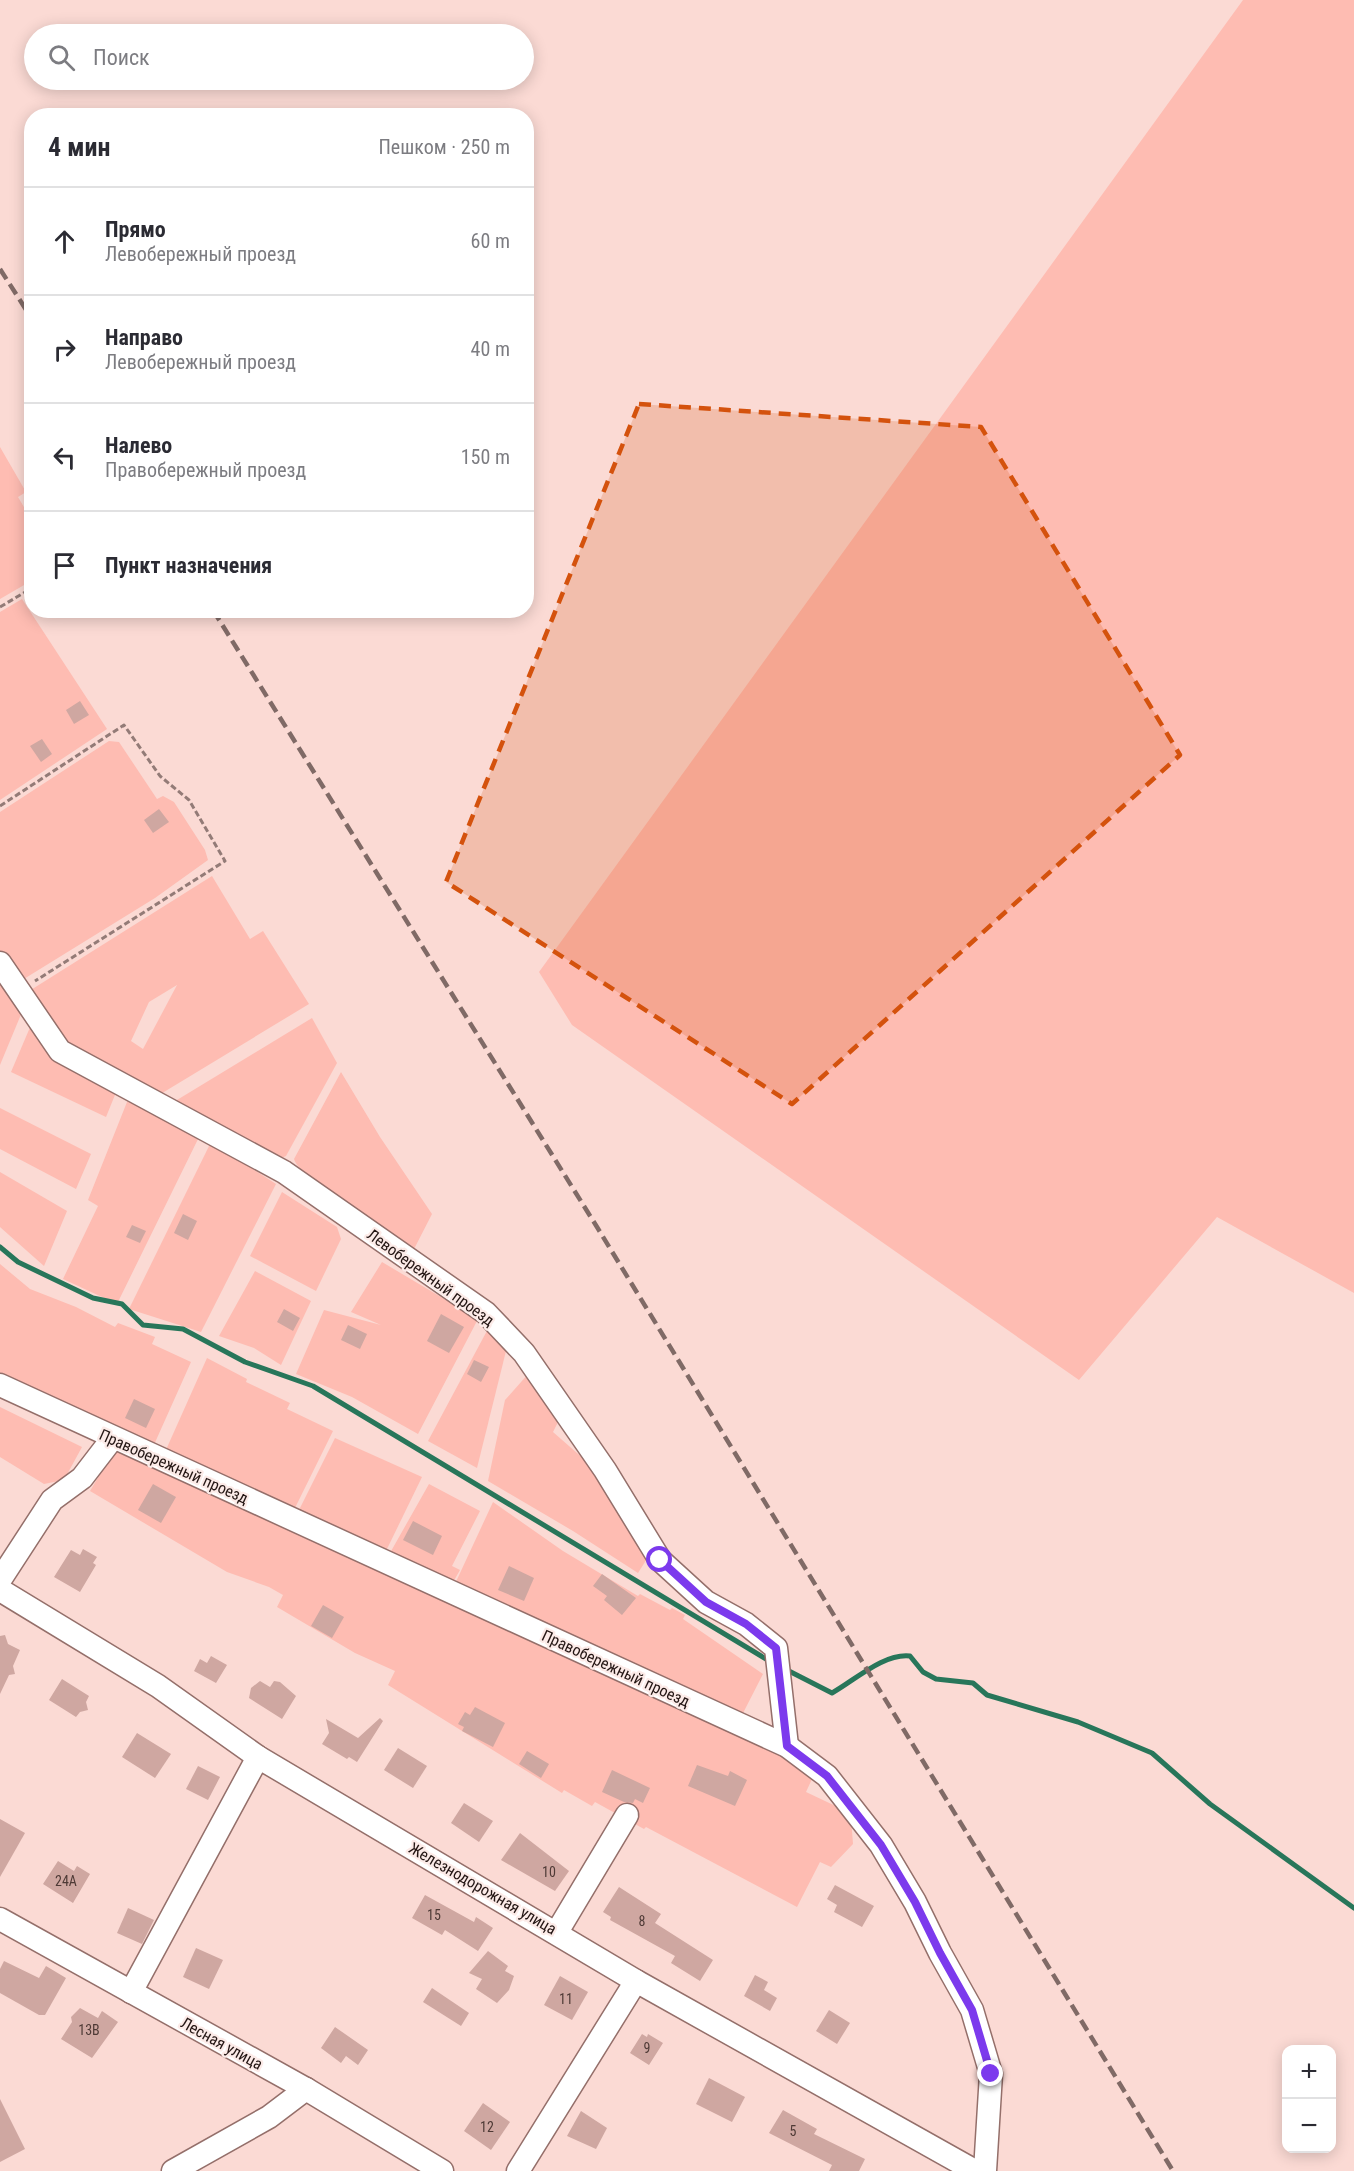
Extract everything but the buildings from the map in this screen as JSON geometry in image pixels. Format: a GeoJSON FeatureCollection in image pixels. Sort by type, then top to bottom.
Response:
{"type":"FeatureCollection","features":[{"type":"Feature","properties":{"kind":"street","name":"Левобережный проезд"},"geometry":{"type":"LineString","coordinates":[[0,963],[60,1051],[284,1172],[486,1312],[524,1353],[605,1470],[660,1560],[706,1602],[746,1624],[776,1648],[787,1746]]}},
{"type":"Feature","properties":{"kind":"street","name":"Правобережный проезд"},"geometry":{"type":"LineString","coordinates":[[0,1386],[787,1746],[827,1776],[881,1845],[915,1902],[972,2010],[991,2074],[985,2171]]}},
{"type":"Feature","properties":{"kind":"street"},"geometry":{"type":"LineString","coordinates":[[0,1580],[52,1500],[82,1478],[112,1439]]}},
{"type":"Feature","properties":{"kind":"street","name":"Железнодорожная улица"},"geometry":{"type":"LineString","coordinates":[[0,1590],[158,1686],[258,1757],[557,1932],[636,1981],[975,2171]]}},
{"type":"Feature","properties":{"kind":"street"},"geometry":{"type":"LineString","coordinates":[[131,1992],[258,1757]]}},
{"type":"Feature","properties":{"kind":"street"},"geometry":{"type":"LineString","coordinates":[[557,1932],[627,1815]]}},
{"type":"Feature","properties":{"kind":"street","name":"Лесная улица"},"geometry":{"type":"LineString","coordinates":[[0,1919],[306,2089],[442,2171]]}},
{"type":"Feature","properties":{"kind":"street"},"geometry":{"type":"LineString","coordinates":[[518,2171],[636,1981]]}},
{"type":"Feature","properties":{"kind":"street"},"geometry":{"type":"LineString","coordinates":[[173,2171],[269,2117],[306,2089]]}},
{"type":"Feature","properties":{"kind":"path"},"geometry":{"type":"LineString","coordinates":[[0,607],[24,593]]}},
{"type":"Feature","properties":{"kind":"path"},"geometry":{"type":"LineString","coordinates":[[0,806],[124,724],[160,776],[189,800],[225,861],[115,932],[69,957],[19,992]]}},
{"type":"Feature","properties":{"kind":"highlighted area"},"geometry":{"type":"Polygon","coordinates":[[[639,404],[981,427],[1180,755],[792,1104],[446,882],[639,404]]]}},
{"type":"Feature","properties":{"kind":"shaded area"},"geometry":{"type":"Polygon","coordinates":[[[1243,0],[1354,0],[1354,1293],[1217,1217],[1079,1380],[572,1025],[539,972],[1243,0]]]}},
{"type":"Feature","properties":{"kind":"shaded area"},"geometry":{"type":"Polygon","coordinates":[[[0,447],[24,489],[24,493],[18,497],[24,507],[24,585],[0,599],[0,447]]]}},
{"type":"Feature","properties":{"kind":"shaded area"},"geometry":{"type":"Polygon","coordinates":[[[22,599],[24,618],[34,618],[107,729],[0,800],[0,612],[22,599]]]}},
{"type":"Feature","properties":{"kind":"shaded area"},"geometry":{"type":"Polygon","coordinates":[[[109,741],[119,742],[157,799],[163,796],[174,802],[205,850],[208,860],[155,898],[19,982],[0,952],[0,812],[109,741]]]}},
{"type":"Feature","properties":{"kind":"shaded area"},"geometry":{"type":"Polygon","coordinates":[[[212,876],[250,939],[263,931],[309,1004],[159,1095],[61,1042],[26,993],[212,876]],[[177,985],[149,1002],[131,1041],[143,1049],[177,985]]]}},
{"type":"Feature","properties":{"kind":"shaded area"},"geometry":{"type":"Polygon","coordinates":[[[0,976],[22,1012],[0,1065],[0,976]]]}},
{"type":"Feature","properties":{"kind":"shaded area"},"geometry":{"type":"Polygon","coordinates":[[[312,1018],[337,1063],[286,1156],[277,1160],[172,1103],[312,1018]]]}},
{"type":"Feature","properties":{"kind":"shaded area"},"geometry":{"type":"Polygon","coordinates":[[[31,1025],[117,1090],[106,1117],[11,1072],[31,1025]]]}},
{"type":"Feature","properties":{"kind":"shaded area"},"geometry":{"type":"Polygon","coordinates":[[[341,1072],[380,1137],[432,1214],[412,1253],[328,1194],[300,1169],[294,1159],[341,1072]]]}},
{"type":"Feature","properties":{"kind":"shaded area"},"geometry":{"type":"Polygon","coordinates":[[[129,1097],[200,1135],[117,1304],[63,1279],[98,1206],[88,1200],[129,1097]]]}},
{"type":"Feature","properties":{"kind":"shaded area"},"geometry":{"type":"Polygon","coordinates":[[[0,1108],[91,1154],[76,1189],[0,1149],[0,1108]]]}},
{"type":"Feature","properties":{"kind":"shaded area"},"geometry":{"type":"Polygon","coordinates":[[[211,1142],[276,1184],[201,1332],[129,1309],[211,1142]]]}},
{"type":"Feature","properties":{"kind":"shaded area"},"geometry":{"type":"Polygon","coordinates":[[[0,1172],[67,1211],[44,1266],[0,1227],[0,1172]]]}},
{"type":"Feature","properties":{"kind":"shaded area"},"geometry":{"type":"Polygon","coordinates":[[[282,1192],[337,1227],[341,1239],[316,1291],[250,1256],[282,1192]]]}},
{"type":"Feature","properties":{"kind":"shaded area"},"geometry":{"type":"Polygon","coordinates":[[[382,1262],[478,1319],[418,1434],[352,1397],[296,1374],[324,1310],[381,1325],[351,1312],[382,1262]]]}},
{"type":"Feature","properties":{"kind":"shaded area"},"geometry":{"type":"Polygon","coordinates":[[[0,1264],[30,1289],[76,1307],[115,1327],[118,1323],[155,1337],[152,1344],[191,1362],[153,1447],[0,1375],[0,1264]]]}},
{"type":"Feature","properties":{"kind":"shaded area"},"geometry":{"type":"Polygon","coordinates":[[[255,1271],[311,1301],[281,1365],[254,1348],[219,1336],[255,1271]]]}},
{"type":"Feature","properties":{"kind":"shaded area"},"geometry":{"type":"Polygon","coordinates":[[[489,1327],[507,1347],[477,1468],[428,1441],[489,1327]]]}},
{"type":"Feature","properties":{"kind":"shaded area"},"geometry":{"type":"Polygon","coordinates":[[[207,1358],[247,1379],[246,1382],[290,1403],[287,1409],[333,1431],[294,1510],[165,1452],[207,1358]]]}},
{"type":"Feature","properties":{"kind":"shaded area"},"geometry":{"type":"Polygon","coordinates":[[[529,1373],[560,1418],[553,1432],[601,1474],[650,1554],[638,1573],[573,1531],[488,1481],[505,1400],[529,1373]]]}},
{"type":"Feature","properties":{"kind":"shaded area"},"geometry":{"type":"Polygon","coordinates":[[[0,1407],[82,1447],[64,1480],[44,1484],[0,1457],[0,1407]]]}},
{"type":"Feature","properties":{"kind":"shaded area"},"geometry":{"type":"Polygon","coordinates":[[[335,1438],[422,1477],[386,1551],[298,1512],[335,1438]]]}},
{"type":"Feature","properties":{"kind":"shaded area"},"geometry":{"type":"Polygon","coordinates":[[[115,1449],[775,1751],[812,1779],[806,1792],[844,1810],[851,1818],[853,1844],[831,1867],[820,1862],[797,1907],[595,1802],[592,1806],[564,1790],[562,1793],[388,1685],[395,1671],[355,1653],[277,1607],[283,1595],[269,1587],[227,1572],[90,1491],[115,1449]]]}},
{"type":"Feature","properties":{"kind":"shaded area"},"geometry":{"type":"Polygon","coordinates":[[[429,1484],[480,1511],[452,1566],[460,1570],[452,1584],[390,1553],[429,1484]]]}},
{"type":"Feature","properties":{"kind":"shaded area"},"geometry":{"type":"Polygon","coordinates":[[[493,1502],[563,1551],[638,1596],[640,1594],[670,1610],[672,1608],[685,1615],[683,1619],[763,1674],[740,1719],[454,1586],[493,1502]]]}},
{"type":"Feature","properties":{"kind":"waterway"},"geometry":{"type":"LineString","coordinates":[[0,1247],[18,1262],[93,1298],[122,1304],[143,1325],[183,1329],[245,1362],[313,1386],[771,1662]]}},
{"type":"Feature","properties":{"kind":"waterway"},"geometry":{"type":"LineString","coordinates":[[785,1669],[832,1693],[880,1663],[900,1656],[910,1656],[923,1672],[936,1679],[973,1683],[987,1695],[1078,1722],[1152,1753],[1210,1804],[1354,1908]]}},
{"type":"Feature","properties":{"kind":"railway"},"geometry":{"type":"LineString","coordinates":[[0,269],[24,306]]}},
{"type":"Feature","properties":{"kind":"railway"},"geometry":{"type":"LineString","coordinates":[[218,618],[597,1227],[1173,2171]]}},
{"type":"Feature","properties":{"kind":"route"},"geometry":{"type":"LineString","coordinates":[[660,1560],[706,1602],[746,1624],[776,1648],[787,1746],[827,1776],[881,1845],[915,1902],[972,2010],[991,2074]]}}]}
